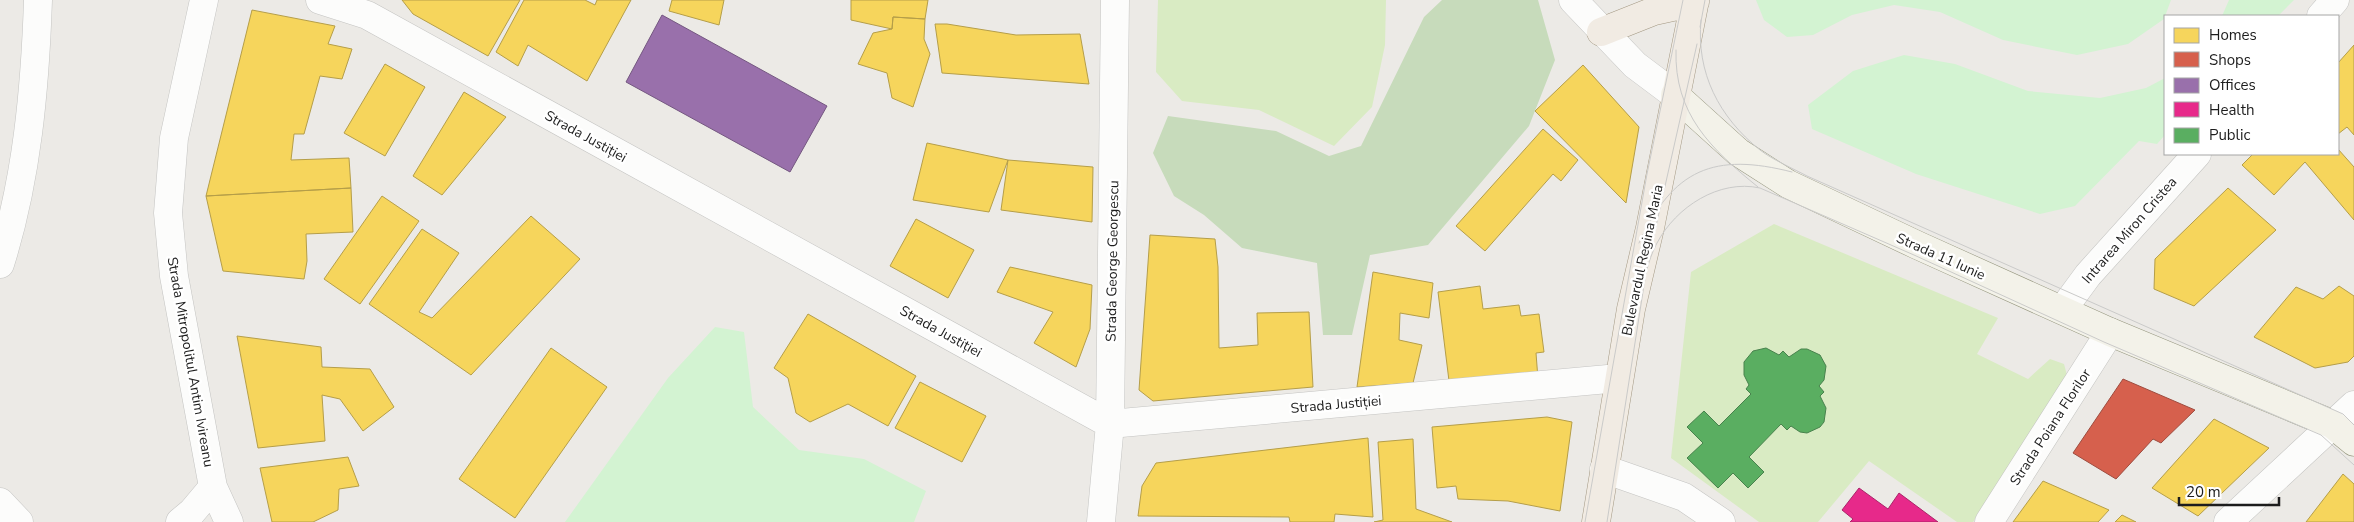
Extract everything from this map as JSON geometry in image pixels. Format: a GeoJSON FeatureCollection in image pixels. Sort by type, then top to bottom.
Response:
{"type":"FeatureCollection","features":[{"type":"Feature","properties":{"kind":"main road"},"geometry":{"type":"LineString","coordinates":[[1601,32],[1654,11],[1695,1]]}},
{"type":"Feature","properties":{"kind":"main road","name":"Bulevardul Regina Maria"},"geometry":{"type":"LineString","coordinates":[[1596,522],[1619,378],[1695,1]]}},
{"type":"Feature","properties":{"kind":"street"},"geometry":{"type":"LineString","coordinates":[[0,264],[7,242],[25,155],[36,60],[38,0]]}},
{"type":"Feature","properties":{"kind":"street","name":"Strada Mitropolitul Antim Ivireanu"},"geometry":{"type":"LineString","coordinates":[[204,0],[174,138],[168,214],[174,276],[212,487],[229,522]]}},
{"type":"Feature","properties":{"kind":"street","name":"Strada Justiției"},"geometry":{"type":"LineString","coordinates":[[320,0],[367,16],[1110,424],[1619,378]]}},
{"type":"Feature","properties":{"kind":"street","name":"Strada George Georgescu"},"geometry":{"type":"LineString","coordinates":[[1101,522],[1110,424],[1115,0]]}},
{"type":"Feature","properties":{"kind":"street","name":"Strada 11 Iunie"},"geometry":{"type":"LineString","coordinates":[[1573,0],[1634,65],[1675,95],[1738,152],[1788,184],[1917,245],[2063,309],[2110,332],[2332,424],[2354,442]]}},
{"type":"Feature","properties":{"kind":"street"},"geometry":{"type":"LineString","coordinates":[[2322,15],[2336,0]]}},
{"type":"Feature","properties":{"kind":"street","name":"Intrarea Miron Cristea"},"geometry":{"type":"LineString","coordinates":[[2063,309],[2088,275],[2196,155]]}},
{"type":"Feature","properties":{"kind":"street","name":"Strada Poiana Florilor"},"geometry":{"type":"LineString","coordinates":[[1989,522],[2110,332]]}},
{"type":"Feature","properties":{"kind":"street"},"geometry":{"type":"LineString","coordinates":[[2228,522],[2354,405]]}},
{"type":"Feature","properties":{"kind":"street"},"geometry":{"type":"LineString","coordinates":[[1604,469],[1684,497],[1721,522]]}},
{"type":"Feature","properties":{"kind":"street","name":"Strada Mitropolitul Antim Ivireanu"},"geometry":{"type":"LineString","coordinates":[[180,522],[192,512],[212,487]]}},
{"type":"Feature","properties":{"kind":"street"},"geometry":{"type":"LineString","coordinates":[[0,502],[19,522]]}},
{"type":"Feature","properties":{"kind":"green space"},"geometry":{"type":"Polygon","coordinates":[[[1158,0],[1386,0],[1385,45],[1372,107],[1334,146],[1259,110],[1182,101],[1156,72],[1158,0]]]}},
{"type":"Feature","properties":{"kind":"green space"},"geometry":{"type":"Polygon","coordinates":[[[1442,0],[1538,0],[1555,60],[1529,126],[1428,245],[1370,255],[1352,335],[1323,335],[1317,263],[1242,248],[1204,215],[1174,196],[1153,153],[1168,116],[1276,131],[1329,156],[1361,146],[1424,17],[1442,0]]]}},
{"type":"Feature","properties":{"kind":"green space"},"geometry":{"type":"Polygon","coordinates":[[[1756,0],[2171,0],[2164,19],[2128,44],[2077,55],[2003,40],[1940,12],[1894,5],[1852,15],[1813,35],[1787,37],[1764,20],[1756,0]]]}},
{"type":"Feature","properties":{"kind":"green space"},"geometry":{"type":"Polygon","coordinates":[[[2229,0],[2294,0],[2279,15],[2222,15],[2229,0]]]}},
{"type":"Feature","properties":{"kind":"green space"},"geometry":{"type":"Polygon","coordinates":[[[1904,55],[1955,64],[2028,91],[2100,98],[2146,88],[2164,79],[2164,136],[2157,144],[2139,141],[2075,206],[2040,214],[1916,174],[1812,129],[1808,105],[1853,71],[1904,55]]]}},
{"type":"Feature","properties":{"kind":"green space"},"geometry":{"type":"Polygon","coordinates":[[[1774,224],[1998,318],[1977,354],[2028,379],[2050,359],[2064,364],[2068,379],[1973,522],[1957,522],[1869,461],[1818,522],[1759,522],[1671,458],[1691,272],[1774,224]]]}},
{"type":"Feature","properties":{"kind":"green space"},"geometry":{"type":"Polygon","coordinates":[[[715,327],[744,332],[753,407],[799,450],[864,459],[926,491],[914,522],[565,522],[668,378],[715,327]]]}},
{"type":"Feature","properties":{"kind":"building: Homes"},"geometry":{"type":"Polygon","coordinates":[[[402,0],[520,0],[488,56],[413,14],[402,0]]]}},
{"type":"Feature","properties":{"kind":"building: Homes"},"geometry":{"type":"Polygon","coordinates":[[[524,0],[585,0],[595,5],[597,0],[631,0],[587,81],[528,45],[518,66],[496,52],[524,0]]]}},
{"type":"Feature","properties":{"kind":"building: Homes"},"geometry":{"type":"Polygon","coordinates":[[[672,0],[724,0],[719,25],[669,11],[672,0]]]}},
{"type":"Feature","properties":{"kind":"building: Homes"},"geometry":{"type":"Polygon","coordinates":[[[851,0],[928,0],[925,19],[893,17],[892,29],[851,20],[851,0]]]}},
{"type":"Feature","properties":{"kind":"building: Homes"},"geometry":{"type":"Polygon","coordinates":[[[252,10],[335,26],[328,44],[352,49],[342,79],[320,76],[304,134],[294,134],[291,160],[349,158],[351,188],[206,196],[252,10]]]}},
{"type":"Feature","properties":{"kind":"building: Homes"},"geometry":{"type":"Polygon","coordinates":[[[893,17],[925,19],[924,39],[930,54],[913,107],[892,98],[887,73],[858,64],[873,33],[892,29],[893,17]]]}},
{"type":"Feature","properties":{"kind":"building: Homes"},"geometry":{"type":"Polygon","coordinates":[[[935,24],[947,24],[1016,35],[1080,34],[1089,84],[942,73],[935,24]]]}},
{"type":"Feature","properties":{"kind":"building: Homes"},"geometry":{"type":"Polygon","coordinates":[[[2354,45],[2354,135],[2347,127],[2339,133],[2339,62],[2354,45]]]}},
{"type":"Feature","properties":{"kind":"building: Homes"},"geometry":{"type":"Polygon","coordinates":[[[385,64],[425,87],[385,156],[344,133],[385,64]]]}},
{"type":"Feature","properties":{"kind":"building: Homes"},"geometry":{"type":"Polygon","coordinates":[[[1583,65],[1639,127],[1626,203],[1535,111],[1583,65]]]}},
{"type":"Feature","properties":{"kind":"building: Homes"},"geometry":{"type":"Polygon","coordinates":[[[464,92],[506,117],[442,195],[413,176],[464,92]]]}},
{"type":"Feature","properties":{"kind":"building: Homes"},"geometry":{"type":"Polygon","coordinates":[[[1543,129],[1578,160],[1561,181],[1553,174],[1485,251],[1456,226],[1543,129]]]}},
{"type":"Feature","properties":{"kind":"building: Homes"},"geometry":{"type":"Polygon","coordinates":[[[927,143],[1008,160],[989,212],[913,200],[927,143]]]}},
{"type":"Feature","properties":{"kind":"building: Homes"},"geometry":{"type":"Polygon","coordinates":[[[2339,150],[2354,167],[2354,220],[2305,162],[2274,195],[2242,165],[2252,155],[2339,155],[2339,150]]]}},
{"type":"Feature","properties":{"kind":"building: Homes"},"geometry":{"type":"Polygon","coordinates":[[[1008,160],[1093,167],[1092,222],[1001,210],[1008,160]]]}},
{"type":"Feature","properties":{"kind":"building: Homes"},"geometry":{"type":"Polygon","coordinates":[[[351,188],[353,232],[306,234],[307,261],[304,279],[223,271],[206,196],[351,188]]]}},
{"type":"Feature","properties":{"kind":"building: Homes"},"geometry":{"type":"Polygon","coordinates":[[[2228,188],[2276,230],[2194,306],[2154,289],[2155,259],[2228,188]]]}},
{"type":"Feature","properties":{"kind":"building: Homes"},"geometry":{"type":"Polygon","coordinates":[[[382,196],[419,221],[360,304],[324,279],[382,196]]]}},
{"type":"Feature","properties":{"kind":"building: Homes"},"geometry":{"type":"Polygon","coordinates":[[[531,216],[580,259],[471,375],[369,304],[422,229],[459,253],[419,312],[432,318],[531,216]]]}},
{"type":"Feature","properties":{"kind":"building: Homes"},"geometry":{"type":"Polygon","coordinates":[[[916,219],[974,250],[948,298],[890,266],[916,219]]]}},
{"type":"Feature","properties":{"kind":"building: Homes"},"geometry":{"type":"Polygon","coordinates":[[[1150,235],[1215,239],[1218,267],[1219,348],[1258,345],[1257,313],[1309,312],[1313,387],[1153,401],[1139,390],[1150,235]]]}},
{"type":"Feature","properties":{"kind":"building: Homes"},"geometry":{"type":"Polygon","coordinates":[[[1010,267],[1092,285],[1090,329],[1076,367],[1034,343],[1053,312],[997,292],[1010,267]]]}},
{"type":"Feature","properties":{"kind":"building: Homes"},"geometry":{"type":"Polygon","coordinates":[[[1373,272],[1433,283],[1429,318],[1400,313],[1399,340],[1422,345],[1413,383],[1357,387],[1373,272]]]}},
{"type":"Feature","properties":{"kind":"building: Homes"},"geometry":{"type":"Polygon","coordinates":[[[1480,286],[1483,309],[1519,305],[1521,316],[1539,314],[1544,352],[1536,353],[1538,379],[1450,389],[1438,292],[1480,286]]]}},
{"type":"Feature","properties":{"kind":"building: Homes"},"geometry":{"type":"Polygon","coordinates":[[[2339,286],[2354,296],[2354,356],[2348,362],[2315,368],[2254,337],[2296,287],[2323,299],[2339,286]]]}},
{"type":"Feature","properties":{"kind":"building: Homes"},"geometry":{"type":"Polygon","coordinates":[[[808,314],[916,376],[888,426],[848,404],[810,422],[796,413],[788,378],[774,368],[808,314]]]}},
{"type":"Feature","properties":{"kind":"building: Homes"},"geometry":{"type":"Polygon","coordinates":[[[237,336],[321,347],[322,367],[370,369],[394,407],[363,431],[340,399],[322,395],[325,441],[258,448],[237,336]]]}},
{"type":"Feature","properties":{"kind":"building: Homes"},"geometry":{"type":"Polygon","coordinates":[[[551,348],[607,387],[515,518],[459,479],[551,348]]]}},
{"type":"Feature","properties":{"kind":"building: Homes"},"geometry":{"type":"Polygon","coordinates":[[[920,382],[986,416],[962,462],[895,428],[920,382]]]}},
{"type":"Feature","properties":{"kind":"building: Homes"},"geometry":{"type":"Polygon","coordinates":[[[1547,417],[1572,422],[1560,511],[1508,501],[1458,499],[1456,486],[1437,488],[1432,427],[1547,417]]]}},
{"type":"Feature","properties":{"kind":"building: Homes"},"geometry":{"type":"Polygon","coordinates":[[[2214,419],[2269,448],[2198,516],[2152,488],[2214,419]]]}},
{"type":"Feature","properties":{"kind":"building: Homes"},"geometry":{"type":"Polygon","coordinates":[[[1368,438],[1373,517],[1335,514],[1334,522],[1290,522],[1289,517],[1138,516],[1142,486],[1156,463],[1368,438]]]}},
{"type":"Feature","properties":{"kind":"building: Homes"},"geometry":{"type":"Polygon","coordinates":[[[1413,439],[1416,509],[1452,522],[1374,522],[1383,520],[1378,442],[1413,439]]]}},
{"type":"Feature","properties":{"kind":"building: Homes"},"geometry":{"type":"Polygon","coordinates":[[[348,457],[359,486],[339,489],[338,510],[313,522],[272,522],[260,468],[348,457]]]}},
{"type":"Feature","properties":{"kind":"building: Homes"},"geometry":{"type":"Polygon","coordinates":[[[2343,474],[2354,484],[2354,522],[2306,522],[2343,474]]]}},
{"type":"Feature","properties":{"kind":"building: Homes"},"geometry":{"type":"Polygon","coordinates":[[[2043,481],[2109,510],[2098,522],[2013,522],[2043,481]]]}},
{"type":"Feature","properties":{"kind":"building: Homes"},"geometry":{"type":"Polygon","coordinates":[[[2122,515],[2136,522],[2115,522],[2122,515]]]}},
{"type":"Feature","properties":{"kind":"building: Shops"},"geometry":{"type":"Polygon","coordinates":[[[2123,379],[2195,410],[2161,443],[2153,439],[2116,479],[2073,453],[2123,379]]]}},
{"type":"Feature","properties":{"kind":"building: Offices"},"geometry":{"type":"Polygon","coordinates":[[[662,15],[827,106],[790,172],[626,82],[662,15]]]}},
{"type":"Feature","properties":{"kind":"building: Health"},"geometry":{"type":"Polygon","coordinates":[[[1859,488],[1888,509],[1899,493],[1938,522],[1850,522],[1853,519],[1842,510],[1859,488]]]}},
{"type":"Feature","properties":{"kind":"building: Public"},"geometry":{"type":"Polygon","coordinates":[[[1766,348],[1779,355],[1783,351],[1789,357],[1801,349],[1807,349],[1820,355],[1826,366],[1824,380],[1819,386],[1824,392],[1820,396],[1826,408],[1824,422],[1820,427],[1807,433],[1800,432],[1791,426],[1787,430],[1781,424],[1749,457],[1764,472],[1748,488],[1733,473],[1718,488],[1687,458],[1703,443],[1687,427],[1704,411],[1719,426],[1751,394],[1746,389],[1749,385],[1744,375],[1744,362],[1753,351],[1766,348]]]}},
{"type":"Feature","properties":{"kind":"tram line"},"geometry":{"type":"LineString","coordinates":[[1585,522],[1647,174],[1683,0]]}},
{"type":"Feature","properties":{"kind":"tram line"},"geometry":{"type":"LineString","coordinates":[[1700,27],[1705,0]]}},
{"type":"Feature","properties":{"kind":"tram line"},"geometry":{"type":"LineString","coordinates":[[1701,20],[1702,58],[1713,92],[1722,108],[1745,137],[1771,157],[1807,176],[2343,414],[2354,425]]}},
{"type":"Feature","properties":{"kind":"tram line"},"geometry":{"type":"LineString","coordinates":[[1652,244],[1697,44]]}},
{"type":"Feature","properties":{"kind":"tram line"},"geometry":{"type":"LineString","coordinates":[[1676,50],[1677,73],[1681,93],[1699,128],[1725,159],[1758,187]]}},
{"type":"Feature","properties":{"kind":"tram line"},"geometry":{"type":"LineString","coordinates":[[1639,243],[1652,218],[1666,198],[1682,183],[1699,172],[1718,166],[1740,164],[1764,166],[1792,172]]}},
{"type":"Feature","properties":{"kind":"tram line"},"geometry":{"type":"LineString","coordinates":[[1646,272],[1657,243],[1665,230],[1687,207],[1714,192],[1729,188],[1745,186],[1760,188],[1914,255],[2104,342],[2321,435],[2354,465]]}},
{"type":"Feature","properties":{"kind":"tram line"},"geometry":{"type":"LineString","coordinates":[[1607,522],[1647,266]]}}]}
